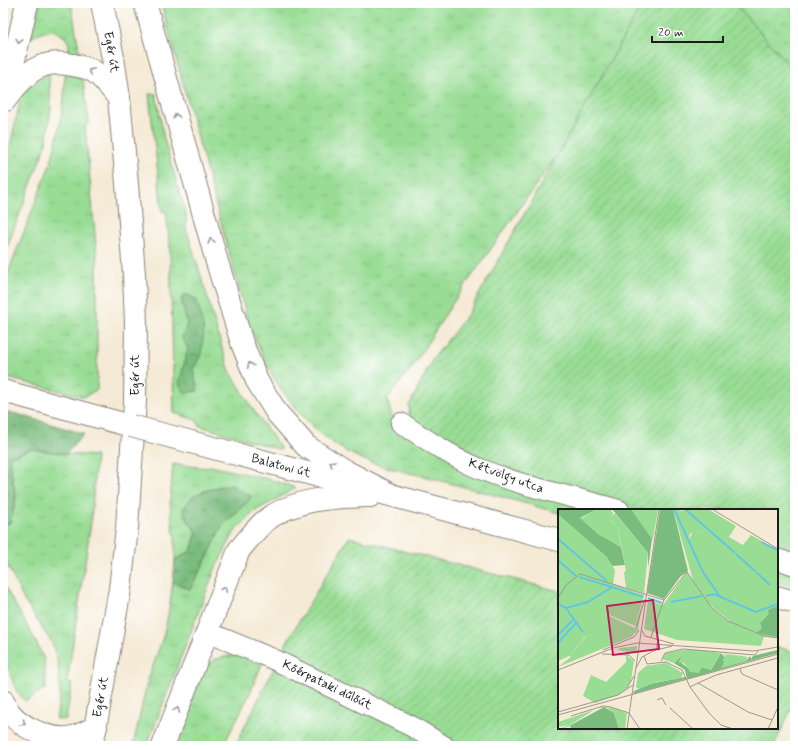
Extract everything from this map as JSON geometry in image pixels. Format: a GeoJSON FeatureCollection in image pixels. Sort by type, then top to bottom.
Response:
{"type":"FeatureCollection","features":[{"type":"Feature","properties":{"kind":"main road"},"geometry":{"type":"LineString","coordinates":[[4,104],[27,3]]}},
{"type":"Feature","properties":{"kind":"main road","name":"Egér út"},"geometry":{"type":"LineString","coordinates":[[94,736],[120,589],[127,528],[135,401],[136,324],[134,274],[119,98],[102,3]]}},
{"type":"Feature","properties":{"kind":"main road"},"geometry":{"type":"LineString","coordinates":[[145,3],[217,262],[242,344],[257,381],[277,413],[306,446],[345,471],[391,495]]}},
{"type":"Feature","properties":{"kind":"main road"},"geometry":{"type":"LineString","coordinates":[[4,104],[20,81],[40,66],[55,62],[79,66],[96,72],[119,98]]}},
{"type":"Feature","properties":{"kind":"main road","name":"Balatoni út"},"geometry":{"type":"LineString","coordinates":[[3,391],[558,540]]}},
{"type":"Feature","properties":{"kind":"main road"},"geometry":{"type":"LineString","coordinates":[[163,746],[239,550],[252,534],[264,522],[278,513],[296,505],[338,497],[391,495]]}},
{"type":"Feature","properties":{"kind":"main road"},"geometry":{"type":"LineString","coordinates":[[778,597],[795,602]]}},
{"type":"Feature","properties":{"kind":"main road"},"geometry":{"type":"LineString","coordinates":[[3,702],[5,707],[22,724],[50,737],[59,739],[94,736]]}},
{"type":"Feature","properties":{"kind":"street","name":"Kétvölgy utca"},"geometry":{"type":"LineString","coordinates":[[401,423],[454,457],[479,468],[533,487],[615,509]]}},
{"type":"Feature","properties":{"kind":"street"},"geometry":{"type":"LineString","coordinates":[[778,559],[795,565]]}},
{"type":"Feature","properties":{"kind":"street","name":"Kőérpataki dűlőút"},"geometry":{"type":"LineString","coordinates":[[207,632],[280,662],[411,726],[444,746]]}},
{"type":"Feature","properties":{"kind":"green space"},"geometry":{"type":"Polygon","coordinates":[[[40,3],[71,3],[80,55],[68,54],[69,44],[65,37],[53,30],[41,32],[31,38],[40,3]]]}},
{"type":"Feature","properties":{"kind":"green space"},"geometry":{"type":"Polygon","coordinates":[[[161,3],[643,3],[560,151],[452,304],[413,366],[387,399],[394,424],[595,509],[558,509],[558,513],[393,469],[370,462],[349,453],[322,435],[298,410],[284,392],[273,377],[248,322],[161,3]]]}},
{"type":"Feature","properties":{"kind":"green space"},"geometry":{"type":"Polygon","coordinates":[[[643,3],[734,3],[795,72],[795,565],[778,559],[778,509],[607,509],[533,487],[410,421],[409,406],[433,359],[468,314],[643,3]]]}},
{"type":"Feature","properties":{"kind":"green space"},"geometry":{"type":"Polygon","coordinates":[[[734,3],[795,3],[795,72],[734,3]]]}},
{"type":"Feature","properties":{"kind":"green space"},"geometry":{"type":"Polygon","coordinates":[[[49,74],[51,108],[46,144],[3,258],[3,179],[21,96],[40,77],[49,74]]]}},
{"type":"Feature","properties":{"kind":"green space"},"geometry":{"type":"Polygon","coordinates":[[[65,74],[83,80],[89,123],[85,125],[97,257],[97,390],[85,397],[3,377],[3,286],[51,162],[58,134],[64,98],[65,74]]]}},
{"type":"Feature","properties":{"kind":"green space"},"geometry":{"type":"Polygon","coordinates":[[[149,94],[156,94],[164,139],[186,214],[186,228],[230,371],[254,411],[281,450],[200,426],[196,420],[174,413],[170,248],[166,212],[162,211],[149,94]]]}},
{"type":"Feature","properties":{"kind":"green space"},"geometry":{"type":"Polygon","coordinates":[[[187,294],[197,300],[204,331],[201,355],[193,369],[198,391],[185,393],[179,384],[188,349],[182,338],[187,323],[181,299],[187,294]]]}},
{"type":"Feature","properties":{"kind":"green space"},"geometry":{"type":"Polygon","coordinates":[[[3,412],[17,414],[84,434],[66,454],[31,449],[9,457],[16,499],[10,523],[3,523],[3,412]]]}},
{"type":"Feature","properties":{"kind":"green space"},"geometry":{"type":"Polygon","coordinates":[[[31,449],[66,454],[96,456],[91,522],[67,682],[72,684],[66,720],[56,719],[60,695],[58,663],[52,643],[25,602],[8,567],[3,551],[3,523],[10,523],[16,499],[9,457],[31,449]]]}},
{"type":"Feature","properties":{"kind":"green space"},"geometry":{"type":"Polygon","coordinates":[[[173,464],[206,468],[210,466],[268,479],[296,488],[255,511],[235,531],[215,569],[148,746],[133,746],[147,683],[163,637],[173,582],[190,589],[211,550],[221,527],[252,497],[218,487],[205,491],[191,498],[188,521],[197,532],[191,551],[175,560],[175,534],[173,532],[170,502],[173,464]]]}},
{"type":"Feature","properties":{"kind":"green space"},"geometry":{"type":"Polygon","coordinates":[[[232,485],[252,497],[221,527],[211,550],[190,589],[173,582],[175,560],[191,551],[197,532],[188,521],[183,509],[195,495],[211,489],[232,485]]]}},
{"type":"Feature","properties":{"kind":"green space"},"geometry":{"type":"Polygon","coordinates":[[[349,537],[558,591],[558,729],[778,729],[778,647],[795,652],[795,701],[774,746],[235,746],[289,638],[349,537]]]}},
{"type":"Feature","properties":{"kind":"green space"},"geometry":{"type":"Polygon","coordinates":[[[778,567],[795,573],[795,587],[778,582],[778,567]]]}},
{"type":"Feature","properties":{"kind":"green space"},"geometry":{"type":"Polygon","coordinates":[[[3,584],[32,634],[44,659],[46,688],[25,701],[16,690],[3,655],[3,584]]]}},
{"type":"Feature","properties":{"kind":"green space"},"geometry":{"type":"Polygon","coordinates":[[[229,656],[242,656],[262,664],[249,695],[223,746],[174,746],[204,669],[213,660],[229,656]]]}}]}
